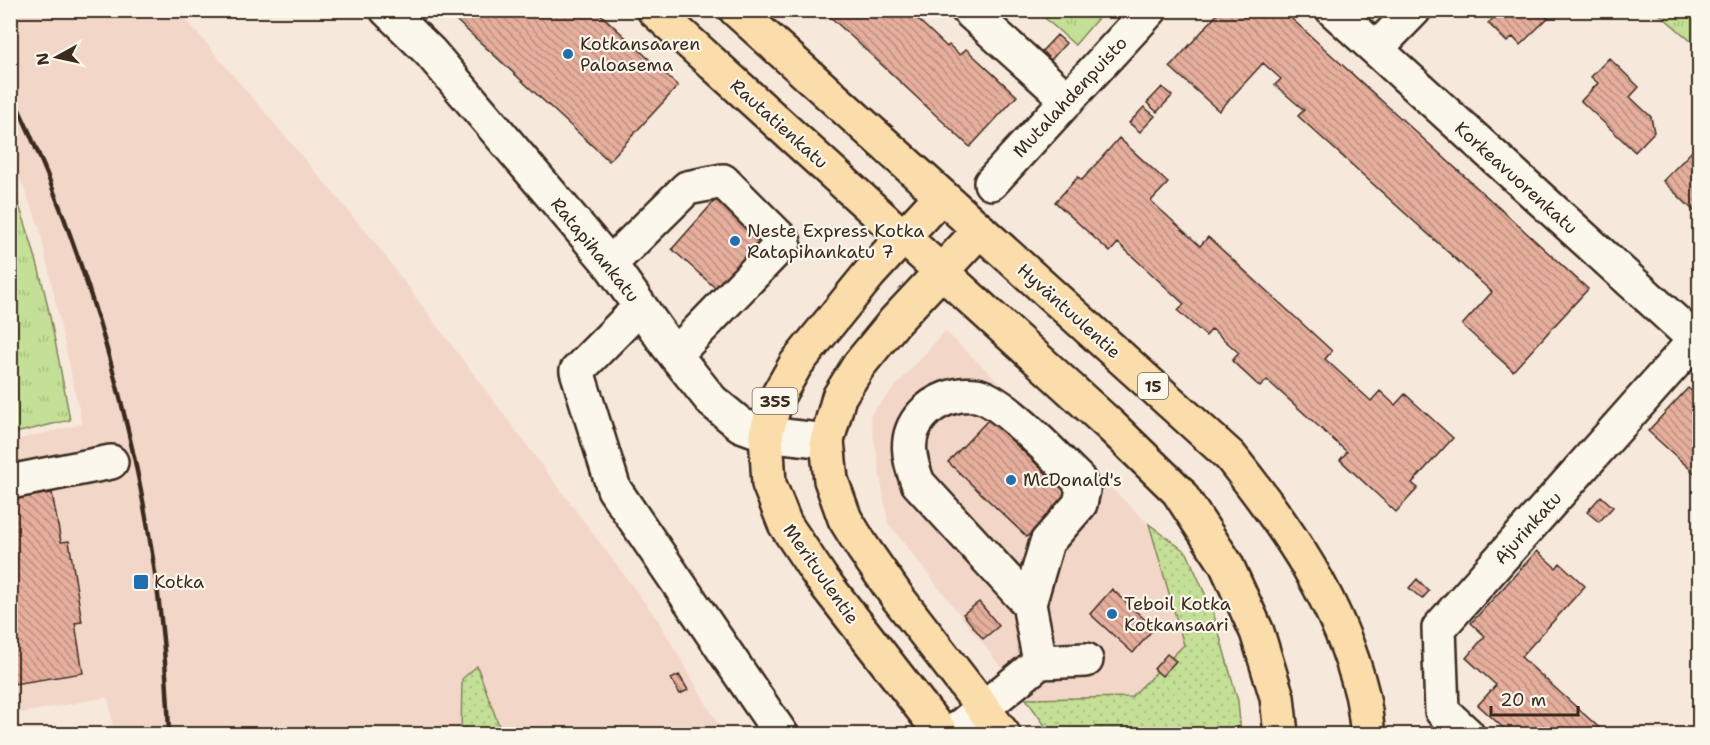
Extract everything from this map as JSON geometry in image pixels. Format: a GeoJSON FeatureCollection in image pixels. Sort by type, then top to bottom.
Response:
{"type":"FeatureCollection","features":[{"type":"Feature","properties":{"kind":"main road","name":"Rautatienkatu"},"geometry":{"type":"LineString","coordinates":[[654,10],[903,237]]}},
{"type":"Feature","properties":{"kind":"main road","name":"15"},"geometry":{"type":"LineString","coordinates":[[736,10],[941,196]]}},
{"type":"Feature","properties":{"kind":"main road","name":"Merituulentie"},"geometry":{"type":"LineString","coordinates":[[941,196],[870,273],[796,364],[776,399],[766,434],[769,484],[785,524],[821,578],[942,735]]}},
{"type":"Feature","properties":{"kind":"main road","name":"Hyväntuulentie"},"geometry":{"type":"LineString","coordinates":[[941,196],[1230,456],[1272,508],[1301,551],[1330,605],[1350,654],[1363,695],[1368,735]]}},
{"type":"Feature","properties":{"kind":"main road"},"geometry":{"type":"LineString","coordinates":[[980,230],[895,321],[859,365],[839,397],[827,441],[831,480],[845,519],[862,548],[1003,735]]}},
{"type":"Feature","properties":{"kind":"main road"},"geometry":{"type":"LineString","coordinates":[[903,237],[1111,426],[1178,491],[1226,564],[1257,632],[1277,698],[1281,735]]}},
{"type":"Feature","properties":{"kind":"street","name":"Ratapihankatu"},"geometry":{"type":"LineString","coordinates":[[387,10],[430,52],[610,264],[675,355],[712,401],[741,425],[766,434],[827,441]]}},
{"type":"Feature","properties":{"kind":"street"},"geometry":{"type":"LineString","coordinates":[[968,10],[1068,100]]}},
{"type":"Feature","properties":{"kind":"street","name":"Mutalahdenpuisto"},"geometry":{"type":"LineString","coordinates":[[991,183],[1150,10]]}},
{"type":"Feature","properties":{"kind":"street","name":"Korkeavuorenkatu"},"geometry":{"type":"LineString","coordinates":[[1333,10],[1697,342]]}},
{"type":"Feature","properties":{"kind":"street"},"geometry":{"type":"LineString","coordinates":[[1376,50],[1414,10]]}},
{"type":"Feature","properties":{"kind":"street"},"geometry":{"type":"LineString","coordinates":[[610,264],[687,188],[723,182],[784,242],[675,355]]}},
{"type":"Feature","properties":{"kind":"street"},"geometry":{"type":"LineString","coordinates":[[640,307],[576,371],[614,489],[781,735]]}},
{"type":"Feature","properties":{"kind":"street","name":"Ajurinkatu"},"geometry":{"type":"LineString","coordinates":[[1467,735],[1442,711],[1438,628],[1697,342]]}},
{"type":"Feature","properties":{"kind":"street"},"geometry":{"type":"LineString","coordinates":[[1029,604],[918,483],[909,460],[909,437],[919,417],[940,400],[963,395],[977,395],[999,405],[1078,479],[1083,490],[1080,504],[1047,542],[1029,604],[1040,662]]}},
{"type":"Feature","properties":{"kind":"street"},"geometry":{"type":"LineString","coordinates":[[10,482],[111,462]]}},
{"type":"Feature","properties":{"kind":"street"},"geometry":{"type":"LineString","coordinates":[[951,735],[1040,662],[1086,660]]}},
{"type":"Feature","properties":{"kind":"shaded area"},"geometry":{"type":"Polygon","coordinates":[[[11,11],[179,11],[373,240],[658,620],[724,734],[114,734],[108,697],[11,715],[10,441],[82,424],[39,226],[11,156],[11,11]]]}},
{"type":"Feature","properties":{"kind":"shaded area"},"geometry":{"type":"Polygon","coordinates":[[[945,331],[1149,524],[1184,645],[1131,697],[1026,699],[888,523],[870,415],[945,331]]]}},
{"type":"Feature","properties":{"kind":"green space"},"geometry":{"type":"Polygon","coordinates":[[[1037,11],[1104,11],[1075,45],[1037,11]]]}},
{"type":"Feature","properties":{"kind":"green space"},"geometry":{"type":"Polygon","coordinates":[[[1656,11],[1699,11],[1699,48],[1656,11]]]}},
{"type":"Feature","properties":{"kind":"green space"},"geometry":{"type":"Polygon","coordinates":[[[11,185],[39,271],[70,420],[11,434],[11,185]]]}},
{"type":"Feature","properties":{"kind":"green space"},"geometry":{"type":"Polygon","coordinates":[[[1149,524],[1187,553],[1213,612],[1238,701],[1241,734],[1051,734],[1026,699],[1131,697],[1184,645],[1149,524]]]}},
{"type":"Feature","properties":{"kind":"green space"},"geometry":{"type":"Polygon","coordinates":[[[477,666],[502,734],[461,734],[462,679],[477,666]]]}},
{"type":"Feature","properties":{"kind":"building","name":"Kotkansaaren Paloasema"},"geometry":{"type":"Polygon","coordinates":[[[467,10],[596,10],[678,86],[609,161],[457,21],[467,10]]]}},
{"type":"Feature","properties":{"kind":"building"},"geometry":{"type":"Polygon","coordinates":[[[823,10],[908,10],[947,47],[949,45],[960,55],[966,49],[1017,96],[970,147],[823,10]]]}},
{"type":"Feature","properties":{"kind":"building"},"geometry":{"type":"Polygon","coordinates":[[[1221,10],[1282,10],[1588,289],[1513,371],[1462,325],[1492,292],[1298,116],[1304,110],[1275,85],[1281,79],[1263,63],[1219,111],[1170,67],[1221,10]]]}},
{"type":"Feature","properties":{"kind":"building"},"geometry":{"type":"Polygon","coordinates":[[[1488,10],[1541,10],[1548,18],[1520,45],[1513,37],[1507,42],[1488,23],[1495,17],[1488,10]]]}},
{"type":"Feature","properties":{"kind":"building"},"geometry":{"type":"Polygon","coordinates":[[[1057,35],[1066,43],[1051,60],[1042,51],[1057,35]]]}},
{"type":"Feature","properties":{"kind":"building"},"geometry":{"type":"Polygon","coordinates":[[[1609,58],[1639,87],[1630,97],[1651,117],[1654,132],[1635,152],[1581,101],[1598,83],[1591,77],[1609,58]]]}},
{"type":"Feature","properties":{"kind":"building"},"geometry":{"type":"Polygon","coordinates":[[[1162,87],[1172,96],[1157,112],[1147,103],[1162,87]]]}},
{"type":"Feature","properties":{"kind":"building"},"geometry":{"type":"Polygon","coordinates":[[[1144,107],[1155,116],[1140,132],[1129,123],[1144,107]]]}},
{"type":"Feature","properties":{"kind":"building"},"geometry":{"type":"Polygon","coordinates":[[[1119,138],[1168,183],[1151,201],[1200,246],[1208,237],[1332,351],[1325,359],[1371,401],[1380,391],[1395,405],[1405,394],[1453,438],[1412,483],[1418,488],[1396,512],[1340,460],[1347,452],[1267,380],[1260,387],[1232,361],[1239,353],[1212,329],[1206,336],[1178,311],[1184,304],[1118,243],[1110,252],[1055,202],[1078,177],[1082,180],[1119,138]]]}},
{"type":"Feature","properties":{"kind":"building"},"geometry":{"type":"Polygon","coordinates":[[[1700,143],[1700,217],[1663,181],[1700,143]]]}},
{"type":"Feature","properties":{"kind":"building"},"geometry":{"type":"Polygon","coordinates":[[[718,197],[769,242],[722,294],[672,249],[718,197]]]}},
{"type":"Feature","properties":{"kind":"building"},"geometry":{"type":"Polygon","coordinates":[[[1688,388],[1700,398],[1700,478],[1648,431],[1688,388]]]}},
{"type":"Feature","properties":{"kind":"building"},"geometry":{"type":"Polygon","coordinates":[[[989,419],[1068,494],[1027,537],[948,462],[989,419]]]}},
{"type":"Feature","properties":{"kind":"building"},"geometry":{"type":"Polygon","coordinates":[[[52,493],[61,542],[69,541],[82,622],[75,623],[83,673],[14,684],[10,663],[10,499],[52,493]]]}},
{"type":"Feature","properties":{"kind":"building"},"geometry":{"type":"Polygon","coordinates":[[[1601,496],[1613,507],[1599,522],[1587,512],[1601,496]]]}},
{"type":"Feature","properties":{"kind":"building"},"geometry":{"type":"Polygon","coordinates":[[[1537,551],[1556,568],[1560,563],[1585,586],[1521,657],[1606,734],[1510,734],[1478,705],[1496,685],[1466,658],[1485,636],[1471,623],[1537,551]]]}},
{"type":"Feature","properties":{"kind":"building"},"geometry":{"type":"Polygon","coordinates":[[[1417,579],[1429,591],[1422,599],[1409,588],[1417,579]]]}},
{"type":"Feature","properties":{"kind":"building"},"geometry":{"type":"Polygon","coordinates":[[[1112,589],[1154,628],[1133,653],[1090,614],[1112,589]]]}},
{"type":"Feature","properties":{"kind":"building"},"geometry":{"type":"Polygon","coordinates":[[[979,602],[999,626],[983,639],[963,614],[979,602]]]}},
{"type":"Feature","properties":{"kind":"building"},"geometry":{"type":"Polygon","coordinates":[[[1167,654],[1176,661],[1162,676],[1154,669],[1167,654]]]}},
{"type":"Feature","properties":{"kind":"building"},"geometry":{"type":"Polygon","coordinates":[[[679,675],[688,690],[680,694],[671,679],[679,675]]]}},
{"type":"Feature","properties":{"kind":"railway"},"geometry":{"type":"LineString","coordinates":[[10,90],[73,242],[122,404],[155,570],[164,653],[169,734]]}},
{"type":"Feature","properties":{"kind":"place","name":"Kotkansaaren Paloasema"},"geometry":{"type":"Point","coordinates":[568,54]}},
{"type":"Feature","properties":{"kind":"place","name":"Neste Express Kotka Ratapihankatu 7"},"geometry":{"type":"Point","coordinates":[735,241]}},
{"type":"Feature","properties":{"kind":"place","name":"McDonald's"},"geometry":{"type":"Point","coordinates":[1011,480]}},
{"type":"Feature","properties":{"kind":"place","name":"Kotka"},"geometry":{"type":"Point","coordinates":[141,582]}},
{"type":"Feature","properties":{"kind":"place","name":"Teboil Kotka Kotkansaari"},"geometry":{"type":"Point","coordinates":[1112,614]}}]}
